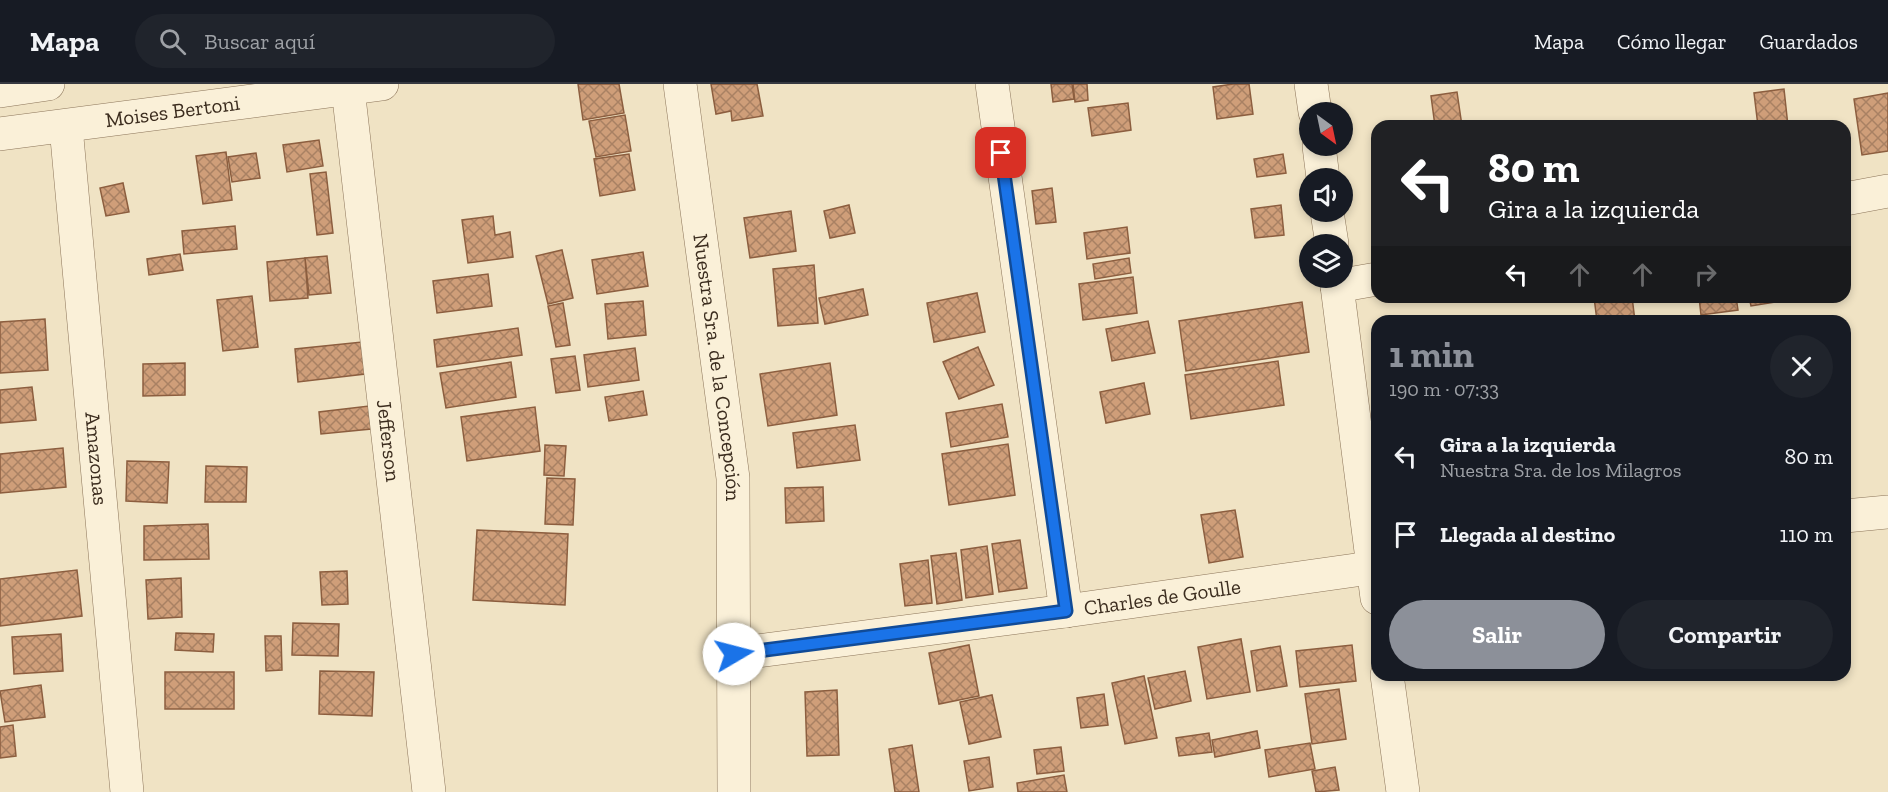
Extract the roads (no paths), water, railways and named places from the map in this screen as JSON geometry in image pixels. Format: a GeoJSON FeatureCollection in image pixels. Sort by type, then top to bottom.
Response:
{"type":"FeatureCollection","features":[{"type":"Feature","properties":{"kind":"street"},"geometry":{"type":"LineString","coordinates":[[0,91],[48,84]]}},
{"type":"Feature","properties":{"kind":"street","name":"Moises Bertoni"},"geometry":{"type":"LineString","coordinates":[[0,134],[382,84]]}},
{"type":"Feature","properties":{"kind":"street","name":"Nuestra Sra. de la Concepción"},"geometry":{"type":"LineString","coordinates":[[680,84],[733,478],[734,792]]}},
{"type":"Feature","properties":{"kind":"street"},"geometry":{"type":"LineString","coordinates":[[992,84],[1066,611]]}},
{"type":"Feature","properties":{"kind":"street"},"geometry":{"type":"LineString","coordinates":[[1311,84],[1314,102]]}},
{"type":"Feature","properties":{"kind":"street","name":"Jefferson"},"geometry":{"type":"LineString","coordinates":[[348,88],[429,792]]}},
{"type":"Feature","properties":{"kind":"street","name":"Amazonas"},"geometry":{"type":"LineString","coordinates":[[66,127],[127,792]]}},
{"type":"Feature","properties":{"kind":"street"},"geometry":{"type":"LineString","coordinates":[[1851,198],[1888,191]]}},
{"type":"Feature","properties":{"kind":"street"},"geometry":{"type":"LineString","coordinates":[[1353,281],[1371,279]]}},
{"type":"Feature","properties":{"kind":"street"},"geometry":{"type":"LineString","coordinates":[[1337,288],[1371,540]]}},
{"type":"Feature","properties":{"kind":"street"},"geometry":{"type":"LineString","coordinates":[[1851,515],[1888,512]]}},
{"type":"Feature","properties":{"kind":"street","name":"Charles de Goulle"},"geometry":{"type":"LineString","coordinates":[[734,654],[1066,611],[1371,578]]}},
{"type":"Feature","properties":{"kind":"street"},"geometry":{"type":"LineString","coordinates":[[1388,681],[1402,792]]}}]}
